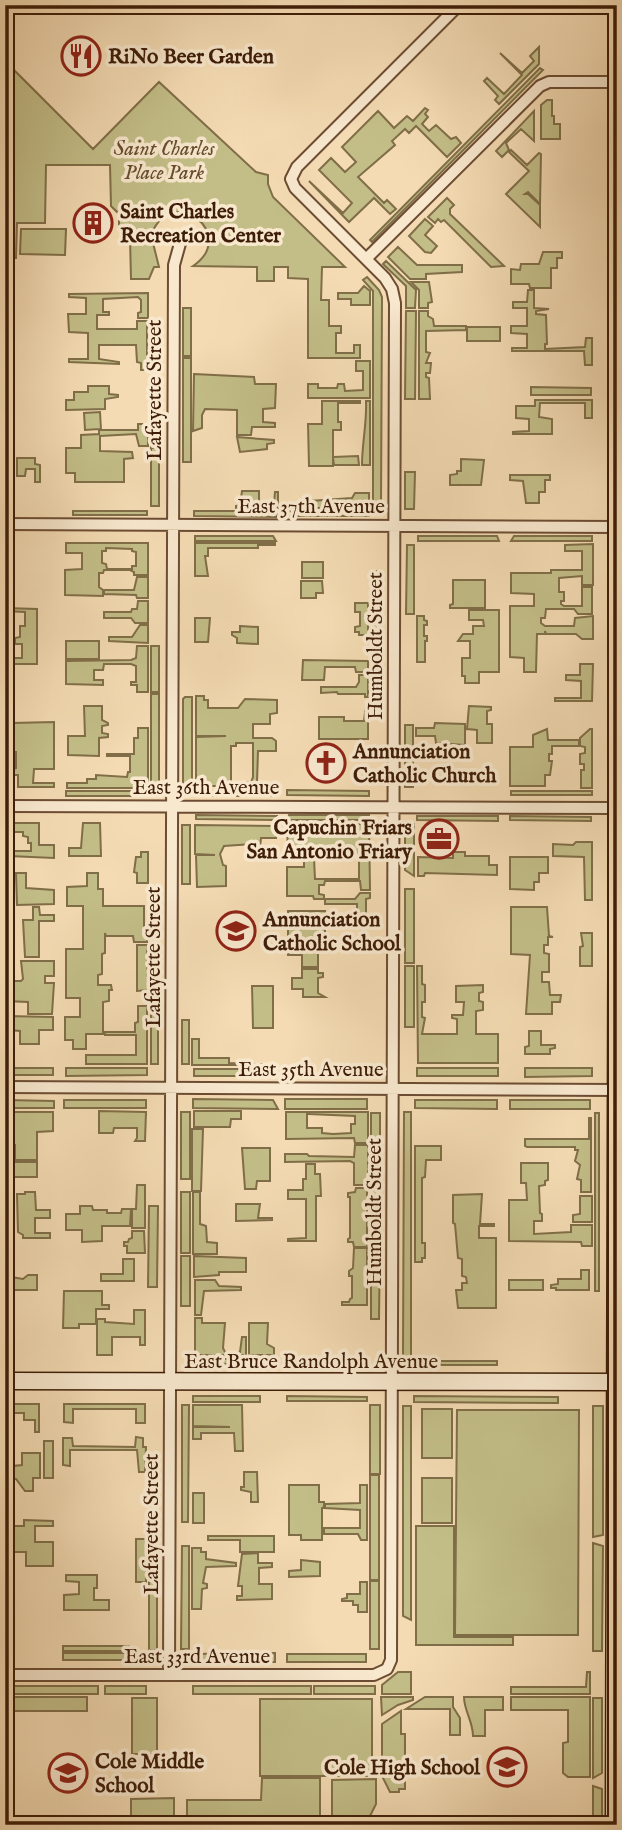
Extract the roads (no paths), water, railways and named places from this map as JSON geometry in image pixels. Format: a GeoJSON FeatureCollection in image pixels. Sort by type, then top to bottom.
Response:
{"type":"FeatureCollection","features":[{"type":"Feature","properties":{"kind":"street"},"geometry":{"type":"LineString","coordinates":[[5,10],[10,5]]}},
{"type":"Feature","properties":{"kind":"street","name":"Humboldt Street"},"geometry":{"type":"LineString","coordinates":[[387,1669],[392,1652],[395,303],[388,282],[295,188],[291,179],[297,167],[459,5]]}},
{"type":"Feature","properties":{"kind":"street"},"geometry":{"type":"LineString","coordinates":[[366,259],[544,83],[617,82]]}},
{"type":"Feature","properties":{"kind":"street","name":"Lafayette Street"},"geometry":{"type":"LineString","coordinates":[[169,1675],[174,265],[181,240]]}},
{"type":"Feature","properties":{"kind":"street"},"geometry":{"type":"LineString","coordinates":[[617,370],[617,781]]}},
{"type":"Feature","properties":{"kind":"street","name":"East 37th Avenue"},"geometry":{"type":"LineString","coordinates":[[5,524],[616,527]]}},
{"type":"Feature","properties":{"kind":"street"},"geometry":{"type":"LineString","coordinates":[[614,1825],[617,794]]}},
{"type":"Feature","properties":{"kind":"street","name":"East 36th Avenue"},"geometry":{"type":"LineString","coordinates":[[5,806],[617,808]]}},
{"type":"Feature","properties":{"kind":"street","name":"East 35th Avenue"},"geometry":{"type":"LineString","coordinates":[[5,1087],[616,1090]]}},
{"type":"Feature","properties":{"kind":"street","name":"East Bruce Randolph Avenue"},"geometry":{"type":"LineString","coordinates":[[5,1381],[615,1382]]}},
{"type":"Feature","properties":{"kind":"street","name":"East 33rd Avenue"},"geometry":{"type":"LineString","coordinates":[[5,1675],[374,1675],[387,1669]]}},
{"type":"Feature","properties":{"kind":"place","name":"RiNo Beer Garden"},"geometry":{"type":"Point","coordinates":[81,56]}},
{"type":"Feature","properties":{"kind":"place","name":"Saint Charles Recreation Center"},"geometry":{"type":"Point","coordinates":[93,223]}},
{"type":"Feature","properties":{"kind":"place","name":"Annunciation Catholic Church"},"geometry":{"type":"Point","coordinates":[326,763]}},
{"type":"Feature","properties":{"kind":"place","name":"Capuchin Friars San Antonio Friary"},"geometry":{"type":"Point","coordinates":[439,839]}},
{"type":"Feature","properties":{"kind":"place","name":"Annunciation Catholic School"},"geometry":{"type":"Point","coordinates":[236,931]}},
{"type":"Feature","properties":{"kind":"place","name":"Cole High School"},"geometry":{"type":"Point","coordinates":[507,1767]}},
{"type":"Feature","properties":{"kind":"place","name":"Cole Middle School"},"geometry":{"type":"Point","coordinates":[68,1773]}},
{"type":"Feature","properties":{"kind":"park label","name":"Saint Charles Place Park"},"geometry":{"type":"Point","coordinates":[164,160]}}]}
